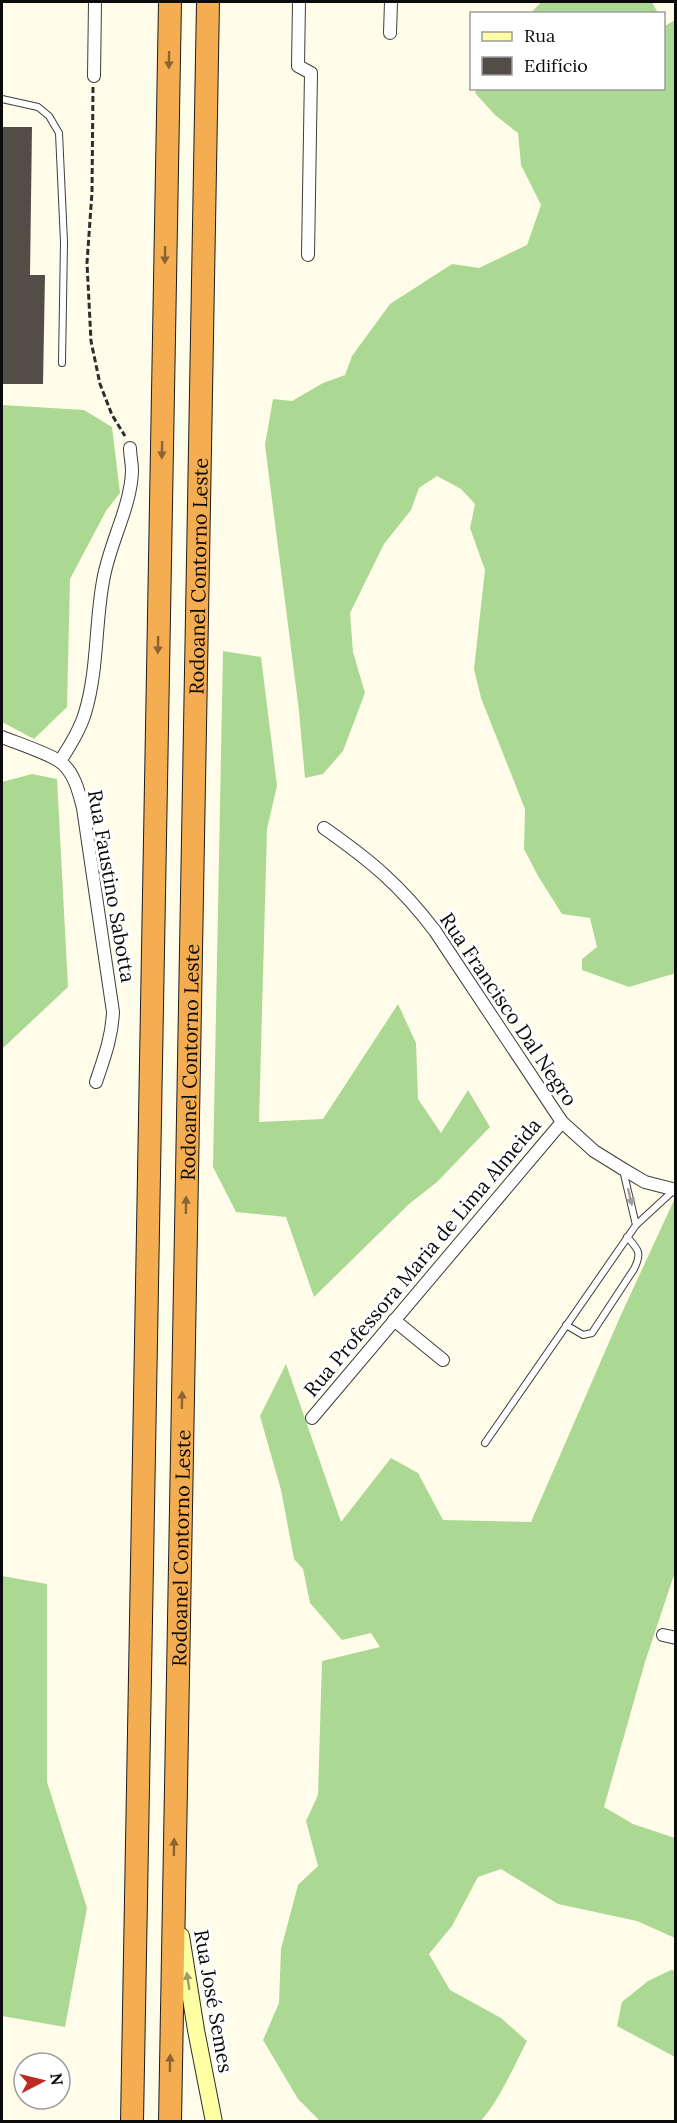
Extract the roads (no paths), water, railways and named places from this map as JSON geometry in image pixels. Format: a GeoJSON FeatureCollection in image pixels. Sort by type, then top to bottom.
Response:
{"type":"FeatureCollection","features":[{"type":"Feature","properties":{"kind":"highway","name":"Rodoanel Contorno Leste"},"geometry":{"type":"LineString","coordinates":[[132,2121],[170,2]]}},
{"type":"Feature","properties":{"kind":"highway","name":"Rodoanel Contorno Leste"},"geometry":{"type":"LineString","coordinates":[[170,2121],[208,2]]}},
{"type":"Feature","properties":{"kind":"main road","name":"Rua José Semes"},"geometry":{"type":"LineString","coordinates":[[173,1888],[196,2030],[214,2121]]}},
{"type":"Feature","properties":{"kind":"street"},"geometry":{"type":"LineString","coordinates":[[94,76],[95,2]]}},
{"type":"Feature","properties":{"kind":"street"},"geometry":{"type":"LineString","coordinates":[[299,2],[298,66],[311,73],[308,255]]}},
{"type":"Feature","properties":{"kind":"street"},"geometry":{"type":"LineString","coordinates":[[390,33],[391,2]]}},
{"type":"Feature","properties":{"kind":"street"},"geometry":{"type":"LineString","coordinates":[[2,737],[60,761],[73,741],[85,714],[96,654],[102,583],[107,558],[130,490],[132,469],[130,448]]}},
{"type":"Feature","properties":{"kind":"street","name":"Rua Faustino Sabotta"},"geometry":{"type":"LineString","coordinates":[[60,761],[71,774],[83,808],[110,982],[112,1031],[96,1082]]}},
{"type":"Feature","properties":{"kind":"street","name":"Rua Francisco Dal Negro"},"geometry":{"type":"LineString","coordinates":[[324,828],[372,863],[412,902],[562,1122],[594,1151],[623,1169],[645,1182],[675,1190]]}},
{"type":"Feature","properties":{"kind":"street","name":"Rua Professora Maria de Lima Almeida"},"geometry":{"type":"LineString","coordinates":[[312,1418],[562,1122]]}},
{"type":"Feature","properties":{"kind":"street"},"geometry":{"type":"LineString","coordinates":[[394,1320],[443,1360]]}},
{"type":"Feature","properties":{"kind":"lane"},"geometry":{"type":"LineString","coordinates":[[2,99],[38,107],[50,116],[59,133],[64,242],[62,363]]}},
{"type":"Feature","properties":{"kind":"lane"},"geometry":{"type":"LineString","coordinates":[[623,1169],[636,1225]]}},
{"type":"Feature","properties":{"kind":"lane"},"geometry":{"type":"LineString","coordinates":[[485,1443],[636,1225],[675,1190]]}},
{"type":"Feature","properties":{"kind":"lane"},"geometry":{"type":"LineString","coordinates":[[566,1325],[583,1335],[591,1333],[639,1258],[638,1249],[627,1237]]}}]}
